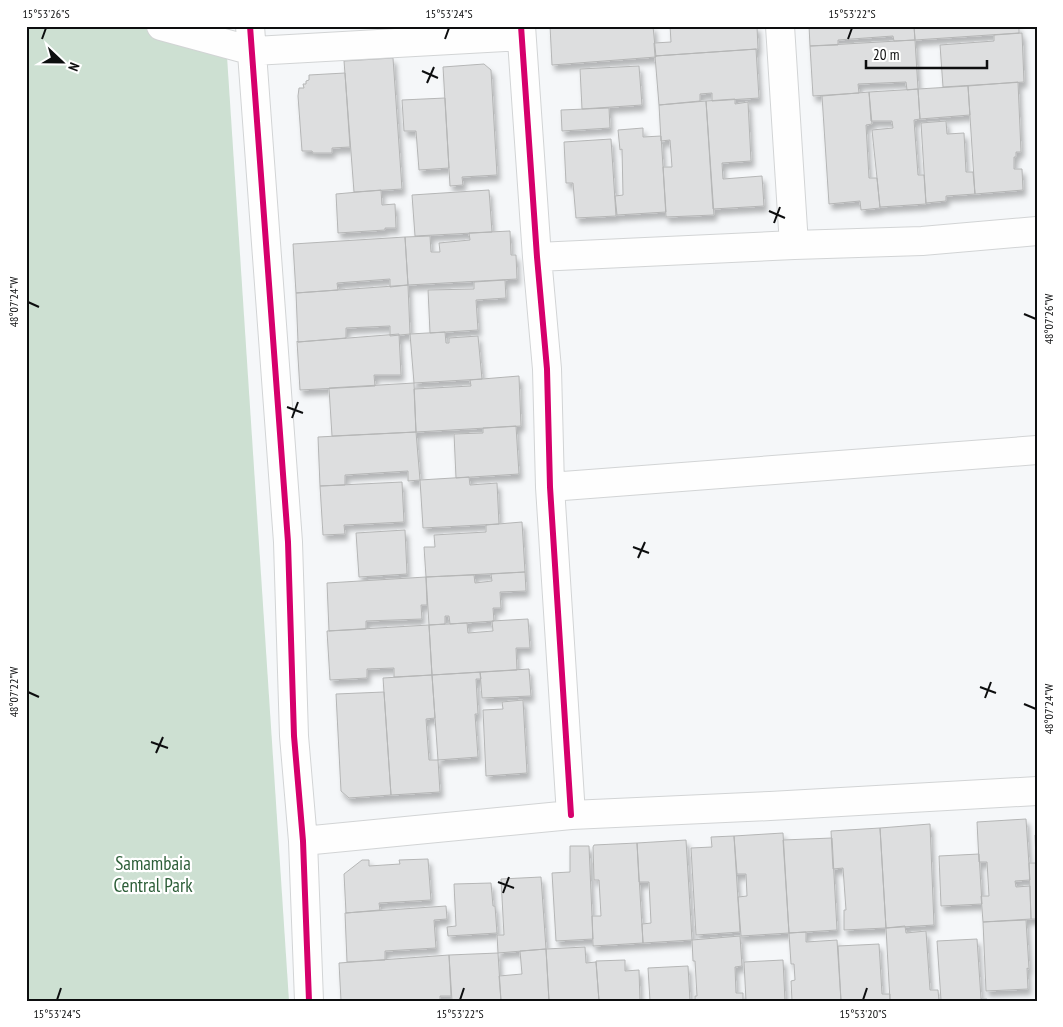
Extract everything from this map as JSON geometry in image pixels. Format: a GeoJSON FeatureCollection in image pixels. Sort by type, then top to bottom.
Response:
{"type":"FeatureCollection","features":[{"type":"Feature","properties":{"kind":"street"},"geometry":{"type":"LineString","coordinates":[[161,26],[251,39],[521,31],[536,257],[547,369],[550,487],[571,815]]}},
{"type":"Feature","properties":{"kind":"street"},"geometry":{"type":"LineString","coordinates":[[780,26],[794,245]]}},
{"type":"Feature","properties":{"kind":"street"},"geometry":{"type":"LineString","coordinates":[[251,39],[288,542],[294,736],[303,841],[309,1001]]}},
{"type":"Feature","properties":{"kind":"street"},"geometry":{"type":"LineString","coordinates":[[536,257],[922,241],[1037,231]]}},
{"type":"Feature","properties":{"kind":"street"},"geometry":{"type":"LineString","coordinates":[[550,487],[1037,450]]}},
{"type":"Feature","properties":{"kind":"street"},"geometry":{"type":"LineString","coordinates":[[303,841],[571,815],[1037,791]]}},
{"type":"Feature","properties":{"kind":"green space","name":"Samambaia Central Park"},"geometry":{"type":"Polygon","coordinates":[[[26,26],[225,26],[289,1001],[26,1001],[26,26]]]}},
{"type":"Feature","properties":{"kind":"building"},"geometry":{"type":"Polygon","coordinates":[[[550,26],[653,26],[656,57],[552,65],[550,26]]]}},
{"type":"Feature","properties":{"kind":"building"},"geometry":{"type":"Polygon","coordinates":[[[670,26],[757,26],[758,49],[655,56],[654,43],[671,42],[670,26]]]}},
{"type":"Feature","properties":{"kind":"building"},"geometry":{"type":"Polygon","coordinates":[[[809,26],[914,26],[915,40],[894,41],[893,36],[838,40],[838,45],[810,46],[809,26]]]}},
{"type":"Feature","properties":{"kind":"building"},"geometry":{"type":"Polygon","coordinates":[[[914,26],[1019,26],[1019,33],[915,40],[914,26]]]}},
{"type":"Feature","properties":{"kind":"building"},"geometry":{"type":"Polygon","coordinates":[[[1022,33],[1024,82],[943,87],[940,45],[994,41],[994,35],[1022,33]]]}},
{"type":"Feature","properties":{"kind":"building"},"geometry":{"type":"Polygon","coordinates":[[[915,40],[918,89],[907,90],[906,82],[858,84],[859,93],[813,96],[810,46],[915,40]]]}},
{"type":"Feature","properties":{"kind":"building"},"geometry":{"type":"Polygon","coordinates":[[[756,49],[759,98],[712,101],[712,93],[700,94],[700,101],[659,105],[655,56],[756,49]]]}},
{"type":"Feature","properties":{"kind":"building"},"geometry":{"type":"Polygon","coordinates":[[[393,58],[402,189],[354,192],[344,61],[393,58]]]}},
{"type":"Feature","properties":{"kind":"building"},"geometry":{"type":"Polygon","coordinates":[[[484,64],[491,70],[497,175],[462,177],[463,185],[450,186],[443,67],[484,64]]]}},
{"type":"Feature","properties":{"kind":"building"},"geometry":{"type":"Polygon","coordinates":[[[639,66],[642,105],[582,109],[580,69],[639,66]]]}},
{"type":"Feature","properties":{"kind":"building"},"geometry":{"type":"Polygon","coordinates":[[[345,73],[350,147],[332,148],[332,153],[302,151],[299,88],[304,88],[303,84],[306,84],[306,81],[309,80],[309,75],[345,73]]]}},
{"type":"Feature","properties":{"kind":"building"},"geometry":{"type":"Polygon","coordinates":[[[1018,82],[1021,152],[1016,152],[1014,169],[1022,169],[1023,190],[975,194],[968,86],[1018,82]]]}},
{"type":"Feature","properties":{"kind":"building"},"geometry":{"type":"Polygon","coordinates":[[[968,86],[970,115],[920,119],[918,89],[968,86]]]}},
{"type":"Feature","properties":{"kind":"building"},"geometry":{"type":"Polygon","coordinates":[[[918,89],[920,119],[914,120],[918,175],[924,175],[926,204],[880,207],[872,130],[893,128],[892,121],[871,121],[869,92],[918,89]]]}},
{"type":"Feature","properties":{"kind":"building"},"geometry":{"type":"Polygon","coordinates":[[[869,92],[872,124],[866,125],[869,178],[877,178],[880,208],[861,210],[860,201],[829,204],[822,96],[869,92]]]}},
{"type":"Feature","properties":{"kind":"building"},"geometry":{"type":"Polygon","coordinates":[[[445,98],[449,168],[419,170],[416,131],[404,131],[402,100],[445,98]]]}},
{"type":"Feature","properties":{"kind":"building"},"geometry":{"type":"Polygon","coordinates":[[[735,99],[735,104],[748,102],[751,161],[722,163],[723,179],[762,176],[764,206],[713,209],[706,101],[735,99]]]}},
{"type":"Feature","properties":{"kind":"building"},"geometry":{"type":"Polygon","coordinates":[[[706,101],[714,215],[666,217],[663,167],[672,167],[670,140],[661,141],[659,105],[706,101]]]}},
{"type":"Feature","properties":{"kind":"building"},"geometry":{"type":"Polygon","coordinates":[[[609,108],[610,128],[562,131],[561,110],[609,108]]]}},
{"type":"Feature","properties":{"kind":"building"},"geometry":{"type":"Polygon","coordinates":[[[946,121],[947,134],[964,133],[966,172],[973,172],[975,194],[946,196],[946,201],[926,203],[921,123],[946,121]]]}},
{"type":"Feature","properties":{"kind":"building"},"geometry":{"type":"Polygon","coordinates":[[[643,128],[643,137],[661,136],[666,212],[617,215],[615,196],[623,195],[622,149],[620,150],[618,130],[643,128]]]}},
{"type":"Feature","properties":{"kind":"building"},"geometry":{"type":"Polygon","coordinates":[[[611,139],[616,216],[576,218],[573,183],[566,183],[564,142],[611,139]]]}},
{"type":"Feature","properties":{"kind":"building"},"geometry":{"type":"Polygon","coordinates":[[[381,190],[382,205],[395,204],[396,228],[338,233],[336,194],[381,190]]]}},
{"type":"Feature","properties":{"kind":"building"},"geometry":{"type":"Polygon","coordinates":[[[489,190],[492,232],[415,236],[412,195],[489,190]]]}},
{"type":"Feature","properties":{"kind":"building"},"geometry":{"type":"Polygon","coordinates":[[[510,231],[511,255],[516,255],[517,279],[408,285],[405,237],[430,236],[431,252],[440,252],[439,243],[470,240],[469,233],[510,231]]]}},
{"type":"Feature","properties":{"kind":"building"},"geometry":{"type":"Polygon","coordinates":[[[405,237],[408,285],[390,287],[390,279],[337,283],[338,290],[296,293],[293,244],[405,237]]]}},
{"type":"Feature","properties":{"kind":"building"},"geometry":{"type":"Polygon","coordinates":[[[505,280],[506,298],[476,300],[478,330],[430,333],[428,290],[474,289],[474,282],[505,280]]]}},
{"type":"Feature","properties":{"kind":"building"},"geometry":{"type":"Polygon","coordinates":[[[408,285],[410,334],[390,336],[390,326],[346,328],[346,338],[298,342],[296,293],[408,285]]]}},
{"type":"Feature","properties":{"kind":"building"},"geometry":{"type":"Polygon","coordinates":[[[445,332],[446,343],[449,343],[449,338],[478,336],[482,379],[414,383],[410,334],[445,332]]]}},
{"type":"Feature","properties":{"kind":"building"},"geometry":{"type":"Polygon","coordinates":[[[399,334],[401,375],[374,375],[375,386],[300,390],[297,341],[399,334]]]}},
{"type":"Feature","properties":{"kind":"building"},"geometry":{"type":"Polygon","coordinates":[[[519,376],[521,426],[416,432],[414,389],[471,386],[470,380],[519,376]]]}},
{"type":"Feature","properties":{"kind":"building"},"geometry":{"type":"Polygon","coordinates":[[[414,383],[416,432],[332,436],[329,388],[414,383]]]}},
{"type":"Feature","properties":{"kind":"building"},"geometry":{"type":"Polygon","coordinates":[[[516,426],[519,474],[456,478],[454,434],[483,433],[483,428],[516,426]]]}},
{"type":"Feature","properties":{"kind":"building"},"geometry":{"type":"Polygon","coordinates":[[[416,432],[420,480],[408,481],[408,471],[345,475],[345,485],[320,486],[318,437],[416,432]]]}},
{"type":"Feature","properties":{"kind":"building"},"geometry":{"type":"Polygon","coordinates":[[[469,477],[470,485],[497,483],[499,524],[423,528],[420,480],[469,477]]]}},
{"type":"Feature","properties":{"kind":"building"},"geometry":{"type":"Polygon","coordinates":[[[402,482],[404,522],[344,525],[345,534],[323,535],[320,486],[402,482]]]}},
{"type":"Feature","properties":{"kind":"building"},"geometry":{"type":"Polygon","coordinates":[[[522,522],[525,572],[426,577],[424,547],[435,547],[434,535],[486,532],[486,525],[522,522]]]}},
{"type":"Feature","properties":{"kind":"building"},"geometry":{"type":"Polygon","coordinates":[[[405,530],[407,574],[359,577],[356,533],[405,530]]]}},
{"type":"Feature","properties":{"kind":"building"},"geometry":{"type":"Polygon","coordinates":[[[525,572],[526,591],[500,592],[501,608],[493,608],[494,621],[450,624],[449,616],[445,616],[445,624],[429,625],[426,577],[474,575],[475,583],[492,581],[491,574],[525,572]]]}},
{"type":"Feature","properties":{"kind":"building"},"geometry":{"type":"Polygon","coordinates":[[[426,577],[427,605],[421,605],[422,619],[366,621],[366,629],[329,631],[327,583],[426,577]]]}},
{"type":"Feature","properties":{"kind":"building"},"geometry":{"type":"Polygon","coordinates":[[[528,619],[530,648],[516,648],[517,670],[432,675],[429,625],[467,623],[468,633],[493,631],[492,621],[528,619]]]}},
{"type":"Feature","properties":{"kind":"building"},"geometry":{"type":"Polygon","coordinates":[[[429,625],[432,675],[394,677],[394,668],[367,669],[367,678],[330,680],[327,631],[429,625]]]}},
{"type":"Feature","properties":{"kind":"building"},"geometry":{"type":"Polygon","coordinates":[[[529,669],[531,696],[482,698],[480,672],[529,669]]]}},
{"type":"Feature","properties":{"kind":"building"},"geometry":{"type":"Polygon","coordinates":[[[480,672],[481,679],[476,679],[478,714],[475,714],[478,757],[438,760],[432,675],[480,672]]]}},
{"type":"Feature","properties":{"kind":"building"},"geometry":{"type":"Polygon","coordinates":[[[432,675],[435,718],[426,719],[429,760],[438,760],[440,792],[391,795],[383,678],[432,675]]]}},
{"type":"Feature","properties":{"kind":"building"},"geometry":{"type":"Polygon","coordinates":[[[384,692],[391,795],[349,798],[341,791],[336,694],[384,692]]]}},
{"type":"Feature","properties":{"kind":"building"},"geometry":{"type":"Polygon","coordinates":[[[523,700],[527,773],[486,776],[483,710],[503,709],[502,702],[523,700]]]}},
{"type":"Feature","properties":{"kind":"building"},"geometry":{"type":"Polygon","coordinates":[[[1026,819],[1030,880],[1015,881],[1016,887],[1030,886],[1031,919],[983,922],[981,896],[989,896],[987,862],[979,862],[977,822],[1026,819]]]}},
{"type":"Feature","properties":{"kind":"building"},"geometry":{"type":"Polygon","coordinates":[[[930,824],[934,925],[886,928],[880,828],[930,824]]]}},
{"type":"Feature","properties":{"kind":"building"},"geometry":{"type":"Polygon","coordinates":[[[880,828],[886,928],[844,930],[844,910],[846,910],[843,868],[833,869],[831,831],[880,828]]]}},
{"type":"Feature","properties":{"kind":"building"},"geometry":{"type":"Polygon","coordinates":[[[783,833],[789,933],[741,936],[738,897],[747,896],[746,874],[737,874],[734,836],[783,833]]]}},
{"type":"Feature","properties":{"kind":"building"},"geometry":{"type":"Polygon","coordinates":[[[1035,835],[1037,835],[1037,919],[1031,919],[1029,863],[1036,863],[1035,835]]]}},
{"type":"Feature","properties":{"kind":"building"},"geometry":{"type":"Polygon","coordinates":[[[734,836],[740,932],[696,935],[691,848],[712,847],[711,837],[734,836]]]}},
{"type":"Feature","properties":{"kind":"building"},"geometry":{"type":"Polygon","coordinates":[[[832,838],[837,930],[789,933],[783,840],[832,838]]]}},
{"type":"Feature","properties":{"kind":"building"},"geometry":{"type":"Polygon","coordinates":[[[686,840],[692,940],[643,943],[642,924],[651,923],[649,882],[639,882],[637,843],[686,840]]]}},
{"type":"Feature","properties":{"kind":"building"},"geometry":{"type":"Polygon","coordinates":[[[637,843],[643,943],[593,946],[592,916],[601,916],[599,880],[594,880],[593,847],[594,845],[637,843]]]}},
{"type":"Feature","properties":{"kind":"building"},"geometry":{"type":"Polygon","coordinates":[[[570,846],[589,846],[593,939],[556,941],[552,873],[570,872],[570,846]]]}},
{"type":"Feature","properties":{"kind":"building"},"geometry":{"type":"Polygon","coordinates":[[[979,854],[982,904],[941,906],[939,856],[979,854]]]}},
{"type":"Feature","properties":{"kind":"building"},"geometry":{"type":"Polygon","coordinates":[[[428,859],[431,900],[379,903],[380,910],[346,913],[344,874],[362,860],[369,860],[369,866],[400,864],[399,860],[428,859]]]}},
{"type":"Feature","properties":{"kind":"building"},"geometry":{"type":"Polygon","coordinates":[[[541,877],[546,949],[498,953],[497,935],[504,935],[501,879],[541,877]]]}},
{"type":"Feature","properties":{"kind":"building"},"geometry":{"type":"Polygon","coordinates":[[[491,883],[497,933],[448,936],[447,927],[456,926],[454,884],[491,883]]]}},
{"type":"Feature","properties":{"kind":"building"},"geometry":{"type":"Polygon","coordinates":[[[446,906],[447,919],[434,920],[436,948],[385,951],[385,960],[347,962],[345,913],[446,906]]]}},
{"type":"Feature","properties":{"kind":"building"},"geometry":{"type":"Polygon","coordinates":[[[1026,920],[1029,969],[1027,968],[1028,989],[986,991],[983,922],[1026,920]]]}},
{"type":"Feature","properties":{"kind":"building"},"geometry":{"type":"Polygon","coordinates":[[[905,926],[906,933],[926,931],[930,990],[938,990],[939,1001],[890,1001],[886,928],[905,926]]]}},
{"type":"Feature","properties":{"kind":"building"},"geometry":{"type":"Polygon","coordinates":[[[806,932],[806,942],[837,940],[841,1001],[792,1001],[791,981],[795,980],[794,964],[791,964],[789,933],[806,932]]]}},
{"type":"Feature","properties":{"kind":"building"},"geometry":{"type":"Polygon","coordinates":[[[740,936],[742,966],[735,967],[736,993],[743,993],[743,1001],[695,1001],[695,996],[697,996],[692,940],[740,936]]]}},
{"type":"Feature","properties":{"kind":"building"},"geometry":{"type":"Polygon","coordinates":[[[977,939],[981,999],[987,999],[987,1001],[939,1001],[941,1000],[937,941],[977,939]]]}},
{"type":"Feature","properties":{"kind":"building"},"geometry":{"type":"Polygon","coordinates":[[[879,944],[882,994],[890,994],[890,1001],[841,1001],[838,946],[879,944]]]}},
{"type":"Feature","properties":{"kind":"building"},"geometry":{"type":"Polygon","coordinates":[[[585,947],[586,963],[596,962],[599,1001],[549,1001],[546,949],[585,947]]]}},
{"type":"Feature","properties":{"kind":"building"},"geometry":{"type":"Polygon","coordinates":[[[546,949],[549,1001],[501,1001],[499,976],[522,974],[520,951],[546,949]]]}},
{"type":"Feature","properties":{"kind":"building"},"geometry":{"type":"Polygon","coordinates":[[[498,953],[501,1001],[452,1001],[449,955],[498,953]]]}},
{"type":"Feature","properties":{"kind":"building"},"geometry":{"type":"Polygon","coordinates":[[[449,955],[451,996],[440,996],[440,1001],[341,1001],[339,963],[449,955]]]}},
{"type":"Feature","properties":{"kind":"building"},"geometry":{"type":"Polygon","coordinates":[[[625,960],[625,971],[639,970],[640,1001],[599,1001],[596,961],[625,960]]]}},
{"type":"Feature","properties":{"kind":"building"},"geometry":{"type":"Polygon","coordinates":[[[783,960],[785,1001],[746,1001],[744,962],[783,960]]]}},
{"type":"Feature","properties":{"kind":"building"},"geometry":{"type":"Polygon","coordinates":[[[688,966],[690,1001],[650,1001],[648,968],[688,966]]]}},
{"type":"Feature","properties":{"kind":"cycle path"},"geometry":{"type":"LineString","coordinates":[[250,26],[288,542],[294,736],[303,841],[309,1001]]}},
{"type":"Feature","properties":{"kind":"cycle path"},"geometry":{"type":"LineString","coordinates":[[521,26],[537,257],[547,369],[550,487],[571,815]]}}]}
